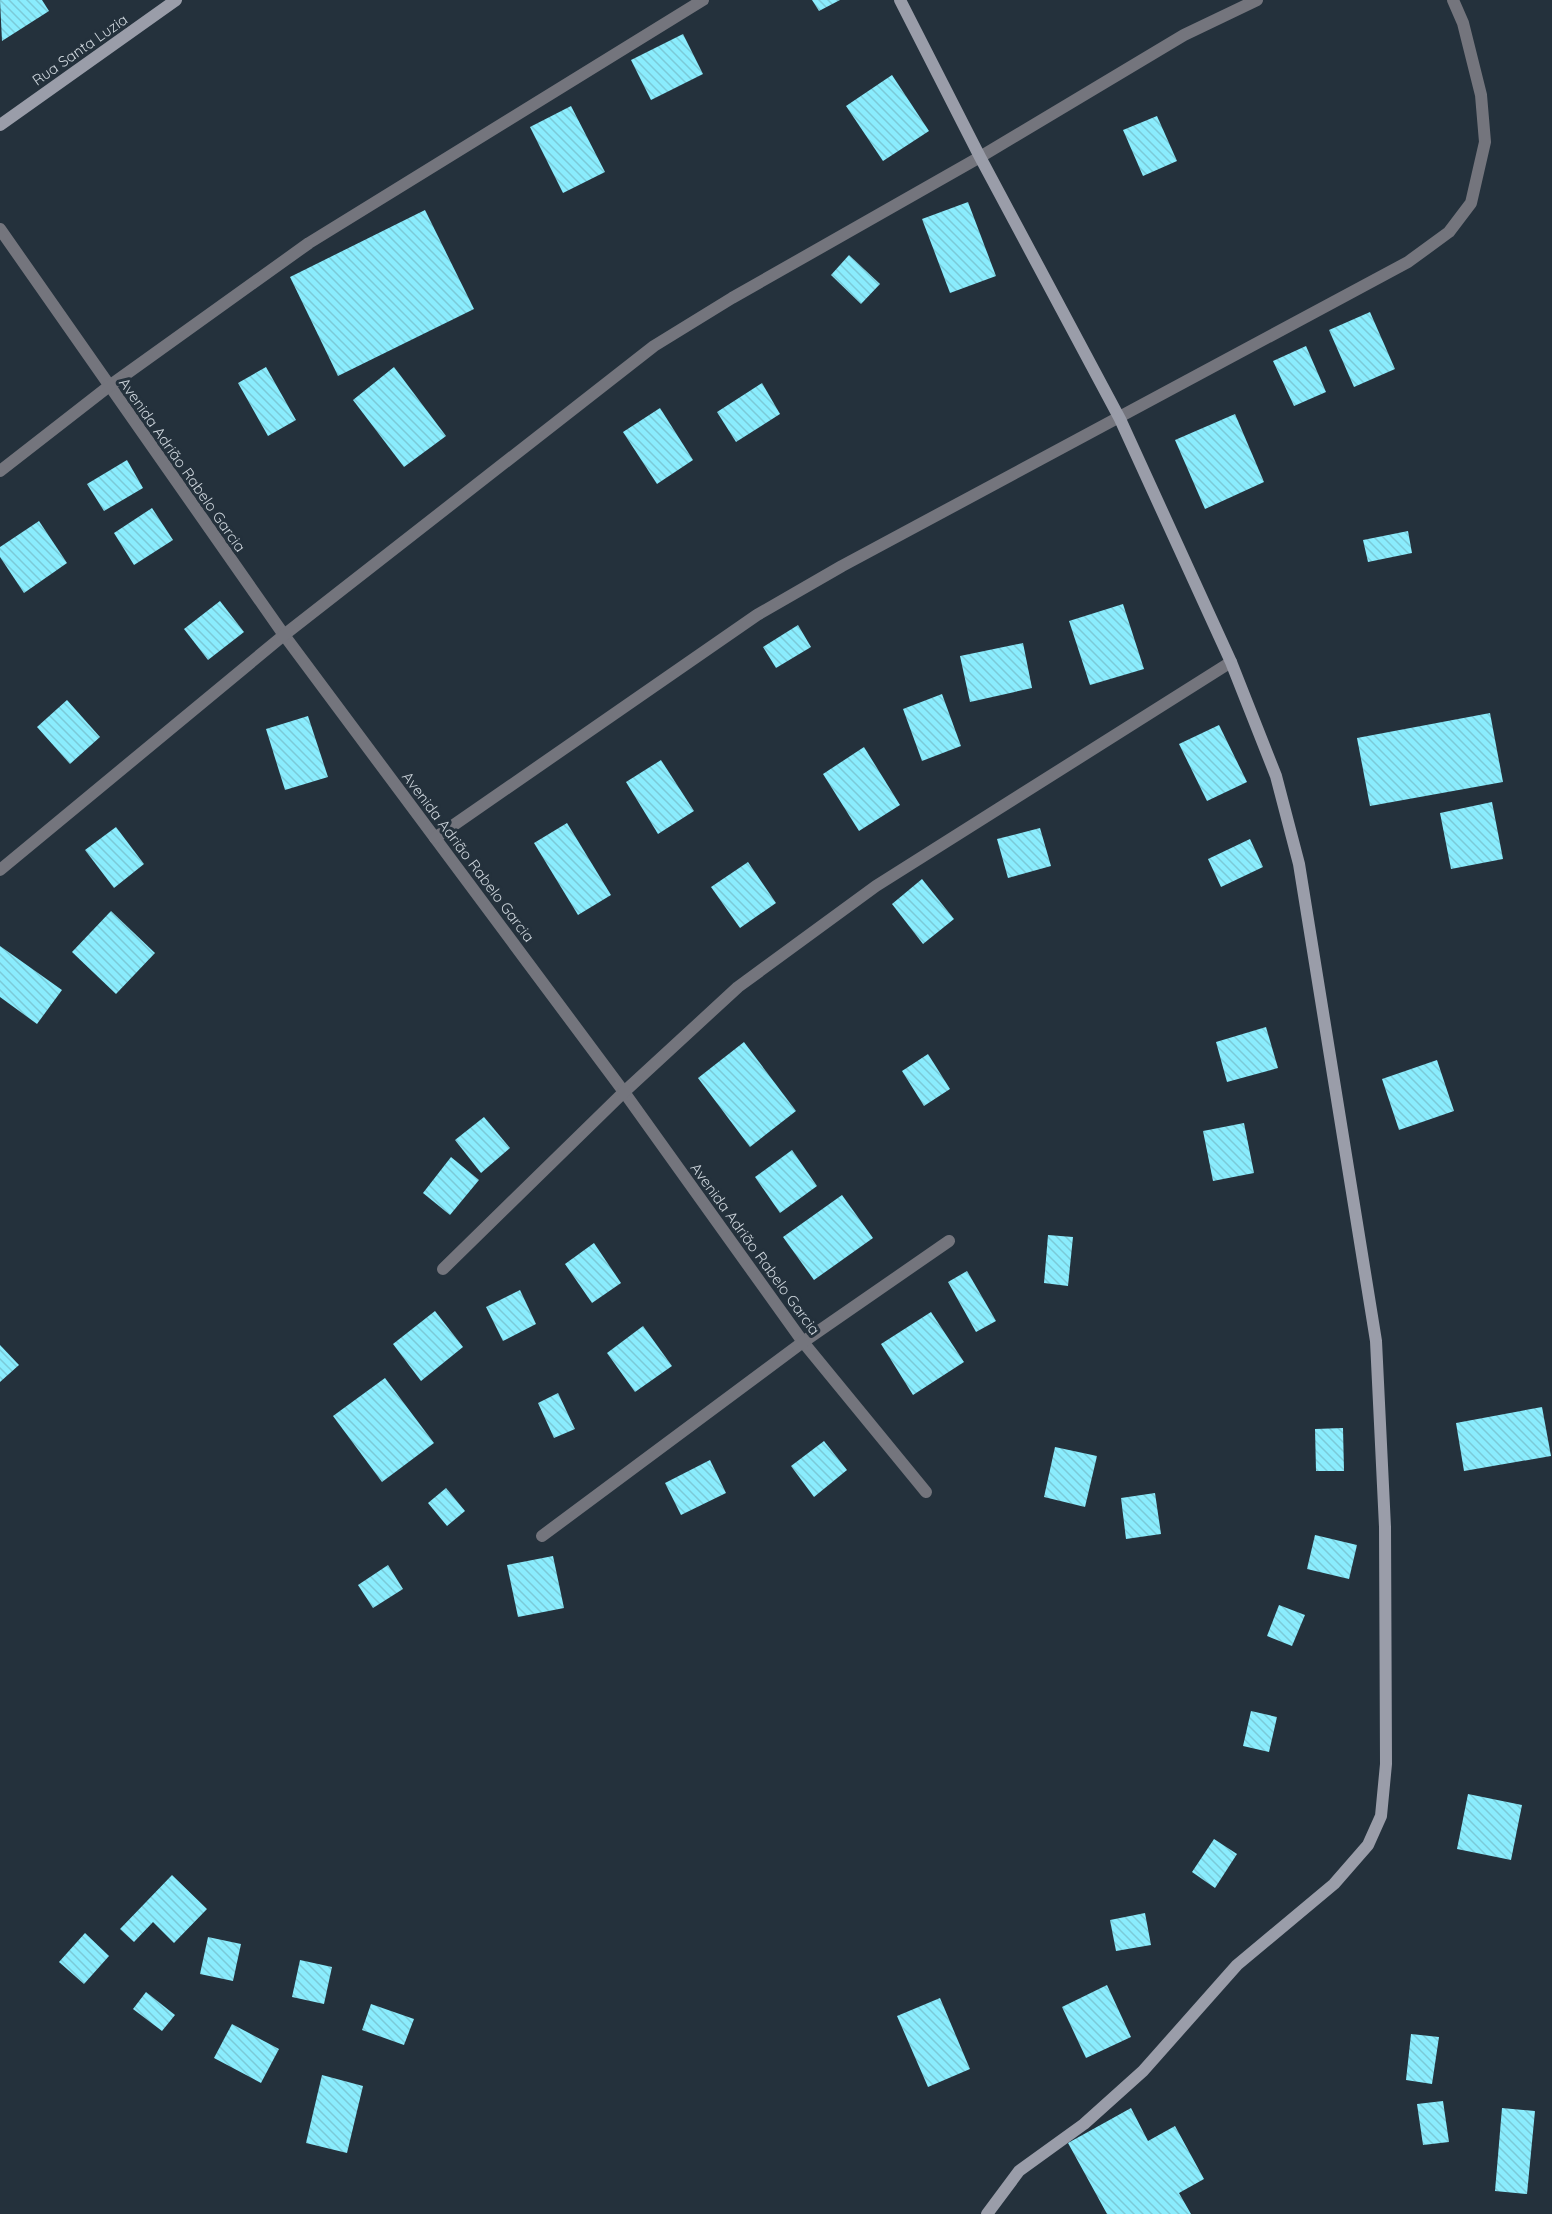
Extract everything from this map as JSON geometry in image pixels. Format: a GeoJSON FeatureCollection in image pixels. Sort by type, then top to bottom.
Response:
{"type":"FeatureCollection","features":[{"type":"Feature","properties":{"kind":"street","name":"Rua Santa Luzia"},"geometry":{"type":"LineString","coordinates":[[0,125],[176,0]]}},
{"type":"Feature","properties":{"kind":"street"},"geometry":{"type":"LineString","coordinates":[[0,471],[108,387],[309,243],[703,0]]}},
{"type":"Feature","properties":{"kind":"street"},"geometry":{"type":"LineString","coordinates":[[900,0],[980,157],[1120,419],[1231,662],[1276,776],[1299,864],[1376,1341],[1385,1527],[1386,1764],[1381,1816],[1368,1845],[1334,1884],[1236,1965],[1143,2071],[1084,2124],[1019,2171],[987,2214]]}},
{"type":"Feature","properties":{"kind":"street"},"geometry":{"type":"LineString","coordinates":[[0,870],[284,635],[654,346],[732,298],[980,157],[1184,35],[1257,0]]}},
{"type":"Feature","properties":{"kind":"street"},"geometry":{"type":"LineString","coordinates":[[435,838],[757,615],[842,566],[1120,419],[1408,262],[1449,232],[1471,203],[1485,142],[1481,95],[1463,23],[1453,0]]}},
{"type":"Feature","properties":{"kind":"street","name":"Avenida Adrião Rabelo Garcia"},"geometry":{"type":"LineString","coordinates":[[0,229],[108,387],[284,635],[624,1092],[803,1342],[926,1492]]}},
{"type":"Feature","properties":{"kind":"street"},"geometry":{"type":"LineString","coordinates":[[443,1269],[624,1092],[738,987],[876,886],[1231,662]]}},
{"type":"Feature","properties":{"kind":"street"},"geometry":{"type":"LineString","coordinates":[[542,1536],[803,1342],[949,1241]]}},
{"type":"Feature","properties":{"kind":"building"},"geometry":{"type":"Polygon","coordinates":[[[0,0],[42,0],[49,11],[2,41],[0,0]]]}},
{"type":"Feature","properties":{"kind":"building"},"geometry":{"type":"Polygon","coordinates":[[[812,0],[840,0],[819,11],[812,0]]]}},
{"type":"Feature","properties":{"kind":"building"},"geometry":{"type":"Polygon","coordinates":[[[683,34],[703,74],[651,100],[631,60],[683,34]]]}},
{"type":"Feature","properties":{"kind":"building"},"geometry":{"type":"Polygon","coordinates":[[[892,75],[929,131],[883,161],[846,106],[892,75]]]}},
{"type":"Feature","properties":{"kind":"building"},"geometry":{"type":"Polygon","coordinates":[[[571,106],[605,172],[563,193],[530,127],[571,106]]]}},
{"type":"Feature","properties":{"kind":"building"},"geometry":{"type":"Polygon","coordinates":[[[1157,116],[1177,161],[1143,176],[1123,130],[1157,116]]]}},
{"type":"Feature","properties":{"kind":"building"},"geometry":{"type":"Polygon","coordinates":[[[968,202],[996,276],[950,293],[922,219],[968,202]]]}},
{"type":"Feature","properties":{"kind":"building"},"geometry":{"type":"Polygon","coordinates":[[[425,210],[474,309],[338,376],[290,277],[425,210]]]}},
{"type":"Feature","properties":{"kind":"building"},"geometry":{"type":"Polygon","coordinates":[[[849,255],[880,284],[861,304],[831,275],[849,255]]]}},
{"type":"Feature","properties":{"kind":"building"},"geometry":{"type":"Polygon","coordinates":[[[1370,312],[1395,369],[1354,387],[1329,330],[1370,312]]]}},
{"type":"Feature","properties":{"kind":"building"},"geometry":{"type":"Polygon","coordinates":[[[1306,346],[1326,392],[1294,406],[1273,361],[1306,346]]]}},
{"type":"Feature","properties":{"kind":"building"},"geometry":{"type":"Polygon","coordinates":[[[266,367],[296,420],[268,436],[238,383],[266,367]]]}},
{"type":"Feature","properties":{"kind":"building"},"geometry":{"type":"Polygon","coordinates":[[[394,367],[446,436],[404,467],[353,400],[394,367]]]}},
{"type":"Feature","properties":{"kind":"building"},"geometry":{"type":"Polygon","coordinates":[[[762,383],[780,414],[736,442],[717,412],[762,383]]]}},
{"type":"Feature","properties":{"kind":"building"},"geometry":{"type":"Polygon","coordinates":[[[660,408],[693,460],[657,484],[623,432],[660,408]]]}},
{"type":"Feature","properties":{"kind":"building"},"geometry":{"type":"Polygon","coordinates":[[[1235,414],[1264,482],[1205,509],[1175,440],[1235,414]]]}},
{"type":"Feature","properties":{"kind":"building"},"geometry":{"type":"Polygon","coordinates":[[[127,460],[143,488],[104,511],[87,484],[127,460]]]}},
{"type":"Feature","properties":{"kind":"building"},"geometry":{"type":"Polygon","coordinates":[[[152,508],[173,540],[134,565],[114,533],[152,508]]]}},
{"type":"Feature","properties":{"kind":"building"},"geometry":{"type":"Polygon","coordinates":[[[39,521],[67,563],[24,593],[0,557],[0,547],[39,521]]]}},
{"type":"Feature","properties":{"kind":"building"},"geometry":{"type":"Polygon","coordinates":[[[1408,531],[1412,553],[1368,562],[1363,540],[1408,531]]]}},
{"type":"Feature","properties":{"kind":"building"},"geometry":{"type":"Polygon","coordinates":[[[220,601],[244,632],[208,660],[184,629],[220,601]]]}},
{"type":"Feature","properties":{"kind":"building"},"geometry":{"type":"Polygon","coordinates":[[[1123,604],[1144,669],[1090,685],[1069,621],[1123,604]]]}},
{"type":"Feature","properties":{"kind":"building"},"geometry":{"type":"Polygon","coordinates":[[[798,625],[811,647],[776,668],[763,647],[798,625]]]}},
{"type":"Feature","properties":{"kind":"building"},"geometry":{"type":"Polygon","coordinates":[[[1023,643],[1032,688],[970,702],[960,656],[1023,643]]]}},
{"type":"Feature","properties":{"kind":"building"},"geometry":{"type":"Polygon","coordinates":[[[942,694],[961,746],[922,761],[903,709],[942,694]]]}},
{"type":"Feature","properties":{"kind":"building"},"geometry":{"type":"Polygon","coordinates":[[[67,700],[100,737],[70,764],[37,727],[67,700]]]}},
{"type":"Feature","properties":{"kind":"building"},"geometry":{"type":"Polygon","coordinates":[[[1490,713],[1503,782],[1370,806],[1357,738],[1490,713]]]}},
{"type":"Feature","properties":{"kind":"building"},"geometry":{"type":"Polygon","coordinates":[[[308,716],[328,777],[285,790],[266,729],[308,716]]]}},
{"type":"Feature","properties":{"kind":"building"},"geometry":{"type":"Polygon","coordinates":[[[1219,725],[1247,782],[1207,801],[1179,744],[1219,725]]]}},
{"type":"Feature","properties":{"kind":"building"},"geometry":{"type":"Polygon","coordinates":[[[864,747],[900,805],[859,831],[823,774],[864,747]]]}},
{"type":"Feature","properties":{"kind":"building"},"geometry":{"type":"Polygon","coordinates":[[[661,760],[694,811],[658,834],[626,782],[661,760]]]}},
{"type":"Feature","properties":{"kind":"building"},"geometry":{"type":"Polygon","coordinates":[[[1492,802],[1503,859],[1451,869],[1440,813],[1492,802]]]}},
{"type":"Feature","properties":{"kind":"building"},"geometry":{"type":"Polygon","coordinates":[[[567,823],[611,895],[578,915],[534,843],[567,823]]]}},
{"type":"Feature","properties":{"kind":"building"},"geometry":{"type":"Polygon","coordinates":[[[116,827],[144,864],[114,888],[85,850],[116,827]]]}},
{"type":"Feature","properties":{"kind":"building"},"geometry":{"type":"Polygon","coordinates":[[[1040,828],[1051,866],[1008,878],[997,839],[1040,828]]]}},
{"type":"Feature","properties":{"kind":"building"},"geometry":{"type":"Polygon","coordinates":[[[1250,839],[1263,867],[1221,887],[1208,859],[1250,839]]]}},
{"type":"Feature","properties":{"kind":"building"},"geometry":{"type":"Polygon","coordinates":[[[748,862],[776,903],[740,928],[711,887],[748,862]]]}},
{"type":"Feature","properties":{"kind":"building"},"geometry":{"type":"Polygon","coordinates":[[[922,879],[954,919],[923,944],[892,904],[922,879]]]}},
{"type":"Feature","properties":{"kind":"building"},"geometry":{"type":"Polygon","coordinates":[[[111,911],[155,953],[116,994],[72,952],[111,911]]]}},
{"type":"Feature","properties":{"kind":"building"},"geometry":{"type":"Polygon","coordinates":[[[0,946],[62,990],[37,1024],[0,997],[0,946]]]}},
{"type":"Feature","properties":{"kind":"building"},"geometry":{"type":"Polygon","coordinates":[[[1266,1027],[1278,1068],[1227,1082],[1216,1042],[1266,1027]]]}},
{"type":"Feature","properties":{"kind":"building"},"geometry":{"type":"Polygon","coordinates":[[[744,1042],[796,1111],[750,1147],[698,1078],[744,1042]]]}},
{"type":"Feature","properties":{"kind":"building"},"geometry":{"type":"Polygon","coordinates":[[[928,1054],[950,1089],[924,1106],[902,1071],[928,1054]]]}},
{"type":"Feature","properties":{"kind":"building"},"geometry":{"type":"Polygon","coordinates":[[[1437,1060],[1454,1111],[1399,1130],[1382,1079],[1437,1060]]]}},
{"type":"Feature","properties":{"kind":"building"},"geometry":{"type":"Polygon","coordinates":[[[484,1117],[510,1148],[481,1173],[455,1140],[484,1117]]]}},
{"type":"Feature","properties":{"kind":"building"},"geometry":{"type":"Polygon","coordinates":[[[1244,1123],[1254,1173],[1213,1181],[1203,1131],[1244,1123]]]}},
{"type":"Feature","properties":{"kind":"building"},"geometry":{"type":"Polygon","coordinates":[[[792,1150],[817,1186],[780,1213],[755,1177],[792,1150]]]}},
{"type":"Feature","properties":{"kind":"building"},"geometry":{"type":"Polygon","coordinates":[[[451,1157],[479,1180],[450,1215],[423,1193],[451,1157]]]}},
{"type":"Feature","properties":{"kind":"building"},"geometry":{"type":"Polygon","coordinates":[[[842,1195],[873,1238],[814,1280],[783,1237],[842,1195]]]}},
{"type":"Feature","properties":{"kind":"building"},"geometry":{"type":"Polygon","coordinates":[[[1048,1235],[1073,1237],[1068,1286],[1044,1283],[1048,1235]]]}},
{"type":"Feature","properties":{"kind":"building"},"geometry":{"type":"Polygon","coordinates":[[[594,1243],[621,1283],[592,1303],[565,1264],[594,1243]]]}},
{"type":"Feature","properties":{"kind":"building"},"geometry":{"type":"Polygon","coordinates":[[[967,1271],[996,1321],[976,1332],[948,1282],[967,1271]]]}},
{"type":"Feature","properties":{"kind":"building"},"geometry":{"type":"Polygon","coordinates":[[[520,1290],[536,1324],[503,1341],[486,1307],[520,1290]]]}},
{"type":"Feature","properties":{"kind":"building"},"geometry":{"type":"Polygon","coordinates":[[[435,1311],[463,1347],[421,1381],[393,1344],[435,1311]]]}},
{"type":"Feature","properties":{"kind":"building"},"geometry":{"type":"Polygon","coordinates":[[[931,1312],[964,1362],[913,1395],[881,1344],[931,1312]]]}},
{"type":"Feature","properties":{"kind":"building"},"geometry":{"type":"Polygon","coordinates":[[[643,1326],[672,1366],[635,1392],[607,1353],[643,1326]]]}},
{"type":"Feature","properties":{"kind":"building"},"geometry":{"type":"Polygon","coordinates":[[[0,1345],[19,1365],[0,1382],[0,1345]]]}},
{"type":"Feature","properties":{"kind":"building"},"geometry":{"type":"Polygon","coordinates":[[[385,1378],[434,1443],[382,1482],[333,1416],[385,1378]]]}},
{"type":"Feature","properties":{"kind":"building"},"geometry":{"type":"Polygon","coordinates":[[[558,1393],[575,1429],[554,1438],[538,1403],[558,1393]]]}},
{"type":"Feature","properties":{"kind":"building"},"geometry":{"type":"Polygon","coordinates":[[[1542,1407],[1551,1456],[1464,1471],[1456,1423],[1542,1407]]]}},
{"type":"Feature","properties":{"kind":"building"},"geometry":{"type":"Polygon","coordinates":[[[1343,1428],[1344,1471],[1316,1471],[1315,1429],[1343,1428]]]}},
{"type":"Feature","properties":{"kind":"building"},"geometry":{"type":"Polygon","coordinates":[[[824,1441],[847,1470],[814,1497],[791,1466],[824,1441]]]}},
{"type":"Feature","properties":{"kind":"building"},"geometry":{"type":"Polygon","coordinates":[[[1055,1447],[1097,1456],[1085,1507],[1044,1497],[1055,1447]]]}},
{"type":"Feature","properties":{"kind":"building"},"geometry":{"type":"Polygon","coordinates":[[[710,1460],[726,1493],[681,1515],[665,1483],[710,1460]]]}},
{"type":"Feature","properties":{"kind":"building"},"geometry":{"type":"Polygon","coordinates":[[[446,1488],[465,1511],[447,1526],[428,1503],[446,1488]]]}},
{"type":"Feature","properties":{"kind":"building"},"geometry":{"type":"Polygon","coordinates":[[[1155,1493],[1161,1534],[1126,1539],[1121,1498],[1155,1493]]]}},
{"type":"Feature","properties":{"kind":"building"},"geometry":{"type":"Polygon","coordinates":[[[1315,1535],[1357,1545],[1349,1579],[1307,1569],[1315,1535]]]}},
{"type":"Feature","properties":{"kind":"building"},"geometry":{"type":"Polygon","coordinates":[[[553,1556],[564,1608],[518,1617],[507,1565],[553,1556]]]}},
{"type":"Feature","properties":{"kind":"building"},"geometry":{"type":"Polygon","coordinates":[[[388,1565],[403,1589],[373,1608],[358,1585],[388,1565]]]}},
{"type":"Feature","properties":{"kind":"building"},"geometry":{"type":"Polygon","coordinates":[[[1279,1605],[1305,1615],[1292,1646],[1267,1636],[1279,1605]]]}},
{"type":"Feature","properties":{"kind":"building"},"geometry":{"type":"Polygon","coordinates":[[[1251,1711],[1277,1717],[1269,1752],[1243,1746],[1251,1711]]]}},
{"type":"Feature","properties":{"kind":"building"},"geometry":{"type":"Polygon","coordinates":[[[1468,1794],[1522,1805],[1511,1860],[1457,1849],[1468,1794]]]}},
{"type":"Feature","properties":{"kind":"building"},"geometry":{"type":"Polygon","coordinates":[[[1214,1839],[1237,1854],[1215,1888],[1192,1872],[1214,1839]]]}},
{"type":"Feature","properties":{"kind":"building"},"geometry":{"type":"Polygon","coordinates":[[[172,1875],[207,1909],[174,1943],[153,1922],[134,1942],[120,1929],[172,1875]]]}},
{"type":"Feature","properties":{"kind":"building"},"geometry":{"type":"Polygon","coordinates":[[[1145,1913],[1151,1945],[1116,1951],[1110,1920],[1145,1913]]]}},
{"type":"Feature","properties":{"kind":"building"},"geometry":{"type":"Polygon","coordinates":[[[85,1933],[109,1956],[84,1984],[59,1962],[85,1933]]]}},
{"type":"Feature","properties":{"kind":"building"},"geometry":{"type":"Polygon","coordinates":[[[208,1937],[241,1944],[233,1981],[200,1974],[208,1937]]]}},
{"type":"Feature","properties":{"kind":"building"},"geometry":{"type":"Polygon","coordinates":[[[300,1960],[332,1967],[324,2004],[292,1997],[300,1960]]]}},
{"type":"Feature","properties":{"kind":"building"},"geometry":{"type":"Polygon","coordinates":[[[1107,1985],[1131,2037],[1086,2058],[1062,2007],[1107,1985]]]}},
{"type":"Feature","properties":{"kind":"building"},"geometry":{"type":"Polygon","coordinates":[[[146,1992],[175,2015],[162,2031],[133,2009],[146,1992]]]}},
{"type":"Feature","properties":{"kind":"building"},"geometry":{"type":"Polygon","coordinates":[[[940,1998],[970,2069],[928,2087],[897,2016],[940,1998]]]}},
{"type":"Feature","properties":{"kind":"building"},"geometry":{"type":"Polygon","coordinates":[[[371,2004],[414,2019],[404,2045],[362,2030],[371,2004]]]}},
{"type":"Feature","properties":{"kind":"building"},"geometry":{"type":"Polygon","coordinates":[[[232,2024],[279,2049],[261,2083],[214,2058],[232,2024]]]}},
{"type":"Feature","properties":{"kind":"building"},"geometry":{"type":"Polygon","coordinates":[[[1411,2034],[1439,2037],[1432,2084],[1406,2080],[1411,2034]]]}},
{"type":"Feature","properties":{"kind":"building"},"geometry":{"type":"Polygon","coordinates":[[[322,2075],[363,2086],[347,2153],[306,2143],[322,2075]]]}},
{"type":"Feature","properties":{"kind":"building"},"geometry":{"type":"Polygon","coordinates":[[[1443,2101],[1449,2142],[1423,2145],[1417,2104],[1443,2101]]]}},
{"type":"Feature","properties":{"kind":"building"},"geometry":{"type":"Polygon","coordinates":[[[1131,2108],[1148,2141],[1175,2126],[1204,2179],[1179,2193],[1191,2214],[1107,2214],[1068,2143],[1131,2108]]]}},
{"type":"Feature","properties":{"kind":"building"},"geometry":{"type":"Polygon","coordinates":[[[1502,2108],[1535,2111],[1527,2194],[1495,2191],[1502,2108]]]}}]}
